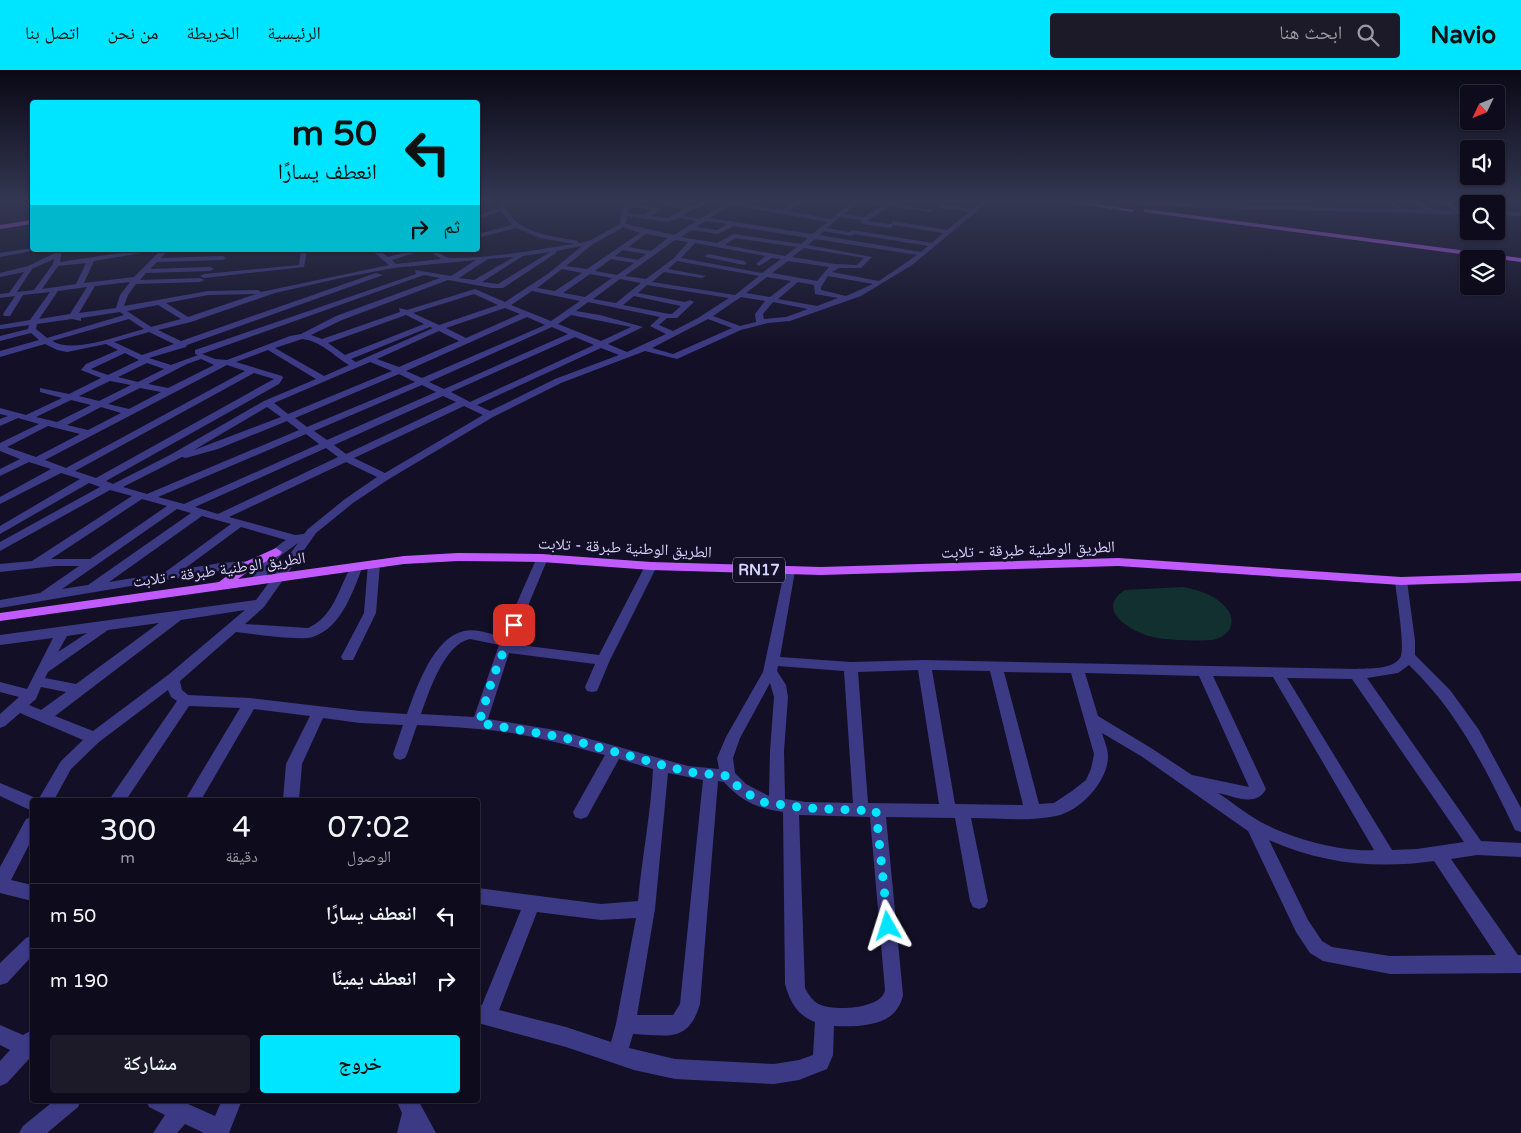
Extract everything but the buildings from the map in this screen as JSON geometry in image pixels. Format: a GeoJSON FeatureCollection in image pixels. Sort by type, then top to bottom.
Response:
{"type":"FeatureCollection","features":[{"type":"Feature","properties":{"kind":"main road"},"geometry":{"type":"LineString","coordinates":[[1462,250],[1521,258]]}},
{"type":"Feature","properties":{"kind":"main road"},"geometry":{"type":"LineString","coordinates":[[222,586],[250,565],[276,552]]}},
{"type":"Feature","properties":{"kind":"main road","name":"الطريق الوطنية طبرقة - تلابت"},"geometry":{"type":"LineString","coordinates":[[0,617],[357,566],[404,560],[458,557],[542,558],[650,566],[789,571],[1118,562],[1401,582],[1521,577]]}},
{"type":"Feature","properties":{"kind":"street"},"geometry":{"type":"LineString","coordinates":[[480,250],[489,257],[514,260],[540,260],[590,272],[647,282],[817,308]]}},
{"type":"Feature","properties":{"kind":"street"},"geometry":{"type":"LineString","coordinates":[[0,339],[32,326],[73,316],[120,305],[192,293],[273,295],[300,285],[340,276],[447,260],[523,254],[549,250]]}},
{"type":"Feature","properties":{"kind":"street"},"geometry":{"type":"LineString","coordinates":[[305,335],[325,324],[384,302],[476,286],[502,285],[556,250]]}},
{"type":"Feature","properties":{"kind":"street"},"geometry":{"type":"LineString","coordinates":[[0,547],[112,487],[174,457],[267,403],[451,323],[504,305],[532,289],[582,250]]}},
{"type":"Feature","properties":{"kind":"street"},"geometry":{"type":"LineString","coordinates":[[558,293],[620,250]]}},
{"type":"Feature","properties":{"kind":"street"},"geometry":{"type":"LineString","coordinates":[[632,250],[652,253]]}},
{"type":"Feature","properties":{"kind":"street"},"geometry":{"type":"LineString","coordinates":[[35,564],[144,496],[306,430],[553,324],[657,250]]}},
{"type":"Feature","properties":{"kind":"street"},"geometry":{"type":"LineString","coordinates":[[618,305],[676,260],[683,250]]}},
{"type":"Feature","properties":{"kind":"street"},"geometry":{"type":"LineString","coordinates":[[702,255],[710,250]]}},
{"type":"Feature","properties":{"kind":"street"},"geometry":{"type":"LineString","coordinates":[[738,250],[785,258],[820,284]]}},
{"type":"Feature","properties":{"kind":"street"},"geometry":{"type":"LineString","coordinates":[[257,580],[266,562],[276,552],[304,537],[349,501],[385,476],[490,415],[546,386],[645,348],[707,316],[738,295],[797,250]]}},
{"type":"Feature","properties":{"kind":"street"},"geometry":{"type":"LineString","coordinates":[[676,260],[765,274],[803,271],[840,264],[859,268],[869,257],[826,250],[803,271],[772,300],[759,314],[760,322]]}},
{"type":"Feature","properties":{"kind":"street"},"geometry":{"type":"LineString","coordinates":[[859,255],[864,250]]}},
{"type":"Feature","properties":{"kind":"street"},"geometry":{"type":"LineString","coordinates":[[892,250],[922,254]]}},
{"type":"Feature","properties":{"kind":"street"},"geometry":{"type":"LineString","coordinates":[[645,348],[673,357],[739,328],[749,327],[760,322],[787,320],[880,283],[927,250]]}},
{"type":"Feature","properties":{"kind":"street"},"geometry":{"type":"LineString","coordinates":[[0,256],[30,251]]}},
{"type":"Feature","properties":{"kind":"street"},"geometry":{"type":"LineString","coordinates":[[732,260],[745,251]]}},
{"type":"Feature","properties":{"kind":"street"},"geometry":{"type":"LineString","coordinates":[[37,291],[56,264],[58,252]]}},
{"type":"Feature","properties":{"kind":"street"},"geometry":{"type":"LineString","coordinates":[[0,275],[30,268],[58,252]]}},
{"type":"Feature","properties":{"kind":"street"},"geometry":{"type":"LineString","coordinates":[[56,264],[145,252]]}},
{"type":"Feature","properties":{"kind":"street"},"geometry":{"type":"LineString","coordinates":[[120,305],[135,281],[163,252]]}},
{"type":"Feature","properties":{"kind":"street"},"geometry":{"type":"LineString","coordinates":[[120,305],[159,302],[192,293],[210,268],[227,252]]}},
{"type":"Feature","properties":{"kind":"street"},"geometry":{"type":"LineString","coordinates":[[0,296],[92,284],[202,278],[295,268],[302,266],[304,252]]}},
{"type":"Feature","properties":{"kind":"street"},"geometry":{"type":"LineString","coordinates":[[376,252],[395,267],[451,278],[476,286],[504,305],[604,344],[627,355]]}},
{"type":"Feature","properties":{"kind":"street"},"geometry":{"type":"LineString","coordinates":[[386,260],[414,252]]}},
{"type":"Feature","properties":{"kind":"street"},"geometry":{"type":"LineString","coordinates":[[434,252],[447,260]]}},
{"type":"Feature","properties":{"kind":"street"},"geometry":{"type":"LineString","coordinates":[[681,252],[744,263],[727,279]]}},
{"type":"Feature","properties":{"kind":"street"},"geometry":{"type":"LineString","coordinates":[[476,286],[523,254]]}},
{"type":"Feature","properties":{"kind":"street"},"geometry":{"type":"LineString","coordinates":[[771,255],[759,264],[774,267]]}},
{"type":"Feature","properties":{"kind":"street"},"geometry":{"type":"LineString","coordinates":[[322,342],[406,312],[421,297],[489,257]]}},
{"type":"Feature","properties":{"kind":"street"},"geometry":{"type":"LineString","coordinates":[[610,257],[640,262]]}},
{"type":"Feature","properties":{"kind":"street"},"geometry":{"type":"LineString","coordinates":[[156,260],[222,258]]}},
{"type":"Feature","properties":{"kind":"street"},"geometry":{"type":"LineString","coordinates":[[80,286],[90,265],[89,260]]}},
{"type":"Feature","properties":{"kind":"street"},"geometry":{"type":"LineString","coordinates":[[833,266],[817,287],[819,289],[818,292],[846,298]]}},
{"type":"Feature","properties":{"kind":"street"},"geometry":{"type":"LineString","coordinates":[[159,302],[188,320],[209,324],[256,318],[321,296],[395,267]]}},
{"type":"Feature","properties":{"kind":"street"},"geometry":{"type":"LineString","coordinates":[[11,295],[30,268]]}},
{"type":"Feature","properties":{"kind":"street"},"geometry":{"type":"LineString","coordinates":[[145,271],[210,268]]}},
{"type":"Feature","properties":{"kind":"street"},"geometry":{"type":"LineString","coordinates":[[295,268],[297,272],[313,282]]}},
{"type":"Feature","properties":{"kind":"street"},"geometry":{"type":"LineString","coordinates":[[662,270],[702,276]]}},
{"type":"Feature","properties":{"kind":"street"},"geometry":{"type":"LineString","coordinates":[[0,473],[88,433],[225,362],[268,347],[282,332],[304,315],[424,273]]}},
{"type":"Feature","properties":{"kind":"street"},"geometry":{"type":"LineString","coordinates":[[828,274],[880,283]]}},
{"type":"Feature","properties":{"kind":"street"},"geometry":{"type":"LineString","coordinates":[[340,276],[365,294],[431,324],[464,345]]}},
{"type":"Feature","properties":{"kind":"street"},"geometry":{"type":"LineString","coordinates":[[375,276],[421,297]]}},
{"type":"Feature","properties":{"kind":"street"},"geometry":{"type":"LineString","coordinates":[[73,316],[92,284]]}},
{"type":"Feature","properties":{"kind":"street"},"geometry":{"type":"LineString","coordinates":[[300,285],[375,323]]}},
{"type":"Feature","properties":{"kind":"street"},"geometry":{"type":"LineString","coordinates":[[32,326],[56,289]]}},
{"type":"Feature","properties":{"kind":"street"},"geometry":{"type":"LineString","coordinates":[[532,289],[665,316],[674,316],[705,292]]}},
{"type":"Feature","properties":{"kind":"street"},"geometry":{"type":"LineString","coordinates":[[8,314],[20,294]]}},
{"type":"Feature","properties":{"kind":"street"},"geometry":{"type":"LineString","coordinates":[[29,418],[144,359],[180,344],[209,324],[230,306],[264,294],[273,295]]}},
{"type":"Feature","properties":{"kind":"street"},"geometry":{"type":"LineString","coordinates":[[634,294],[687,305]]}},
{"type":"Feature","properties":{"kind":"street"},"geometry":{"type":"LineString","coordinates":[[280,302],[344,333]]}},
{"type":"Feature","properties":{"kind":"street"},"geometry":{"type":"LineString","coordinates":[[2,527],[93,480],[280,378],[225,362],[213,362],[151,330],[130,316],[120,305]]}},
{"type":"Feature","properties":{"kind":"street"},"geometry":{"type":"LineString","coordinates":[[230,306],[238,310]]}},
{"type":"Feature","properties":{"kind":"street"},"geometry":{"type":"LineString","coordinates":[[42,598],[91,563],[180,506],[443,393],[604,344],[639,327],[600,317],[569,312]]}},
{"type":"Feature","properties":{"kind":"street"},"geometry":{"type":"LineString","coordinates":[[247,314],[282,332]]}},
{"type":"Feature","properties":{"kind":"street"},"geometry":{"type":"LineString","coordinates":[[174,457],[214,447],[289,417],[360,388],[455,345],[464,345],[528,314]]}},
{"type":"Feature","properties":{"kind":"street"},"geometry":{"type":"LineString","coordinates":[[73,316],[123,351],[171,368]]}},
{"type":"Feature","properties":{"kind":"street"},"geometry":{"type":"LineString","coordinates":[[2,351],[130,316]]}},
{"type":"Feature","properties":{"kind":"street"},"geometry":{"type":"LineString","coordinates":[[665,316],[654,326],[673,334]]}},
{"type":"Feature","properties":{"kind":"street"},"geometry":{"type":"LineString","coordinates":[[707,316],[739,328]]}},
{"type":"Feature","properties":{"kind":"street"},"geometry":{"type":"LineString","coordinates":[[32,326],[43,340],[62,350],[107,341],[188,320]]}},
{"type":"Feature","properties":{"kind":"street"},"geometry":{"type":"LineString","coordinates":[[209,324],[258,350]]}},
{"type":"Feature","properties":{"kind":"street"},"geometry":{"type":"LineString","coordinates":[[343,359],[431,324]]}},
{"type":"Feature","properties":{"kind":"street"},"geometry":{"type":"LineString","coordinates":[[2,326],[32,326]]}},
{"type":"Feature","properties":{"kind":"street"},"geometry":{"type":"LineString","coordinates":[[59,425],[171,368],[236,339],[282,332],[305,335],[322,342],[343,359],[355,365]]}},
{"type":"Feature","properties":{"kind":"street"},"geometry":{"type":"LineString","coordinates":[[222,516],[467,404],[576,333]]}},
{"type":"Feature","properties":{"kind":"street"},"geometry":{"type":"LineString","coordinates":[[268,347],[323,379]]}},
{"type":"Feature","properties":{"kind":"street"},"geometry":{"type":"LineString","coordinates":[[123,351],[85,369],[109,378],[168,391]]}},
{"type":"Feature","properties":{"kind":"street"},"geometry":{"type":"LineString","coordinates":[[473,353],[481,356]]}},
{"type":"Feature","properties":{"kind":"street"},"geometry":{"type":"LineString","coordinates":[[370,359],[398,370],[490,415]]}},
{"type":"Feature","properties":{"kind":"street"},"geometry":{"type":"LineString","coordinates":[[0,501],[64,470],[253,370]]}},
{"type":"Feature","properties":{"kind":"street"},"geometry":{"type":"LineString","coordinates":[[515,372],[546,386]]}},
{"type":"Feature","properties":{"kind":"street"},"geometry":{"type":"LineString","coordinates":[[43,390],[130,412]]}},
{"type":"Feature","properties":{"kind":"street"},"geometry":{"type":"LineString","coordinates":[[267,403],[346,458],[385,476]]}},
{"type":"Feature","properties":{"kind":"street"},"geometry":{"type":"LineString","coordinates":[[0,411],[88,433]]}},
{"type":"Feature","properties":{"kind":"street"},"geometry":{"type":"LineString","coordinates":[[0,423],[17,414]]}},
{"type":"Feature","properties":{"kind":"street"},"geometry":{"type":"LineString","coordinates":[[0,448],[47,423]]}},
{"type":"Feature","properties":{"kind":"street"},"geometry":{"type":"LineString","coordinates":[[0,448],[112,487],[200,512],[304,537]]}},
{"type":"Feature","properties":{"kind":"street"},"geometry":{"type":"LineString","coordinates":[[88,590],[200,512]]}},
{"type":"Feature","properties":{"kind":"street"},"geometry":{"type":"LineString","coordinates":[[164,577],[241,522]]}},
{"type":"Feature","properties":{"kind":"street"},"geometry":{"type":"LineString","coordinates":[[47,798],[66,765],[94,738],[173,679],[236,627],[260,604],[304,537]]}},
{"type":"Feature","properties":{"kind":"street"},"geometry":{"type":"LineString","coordinates":[[479,723],[505,645],[542,558]]}},
{"type":"Feature","properties":{"kind":"street"},"geometry":{"type":"LineString","coordinates":[[0,568],[55,562],[91,563]]}},
{"type":"Feature","properties":{"kind":"street"},"geometry":{"type":"LineString","coordinates":[[348,657],[370,613],[374,564]]}},
{"type":"Feature","properties":{"kind":"street"},"geometry":{"type":"LineString","coordinates":[[0,604],[220,568],[250,565]]}},
{"type":"Feature","properties":{"kind":"street"},"geometry":{"type":"LineString","coordinates":[[236,627],[262,631],[310,633],[318,631],[325,626],[346,594],[357,566]]}},
{"type":"Feature","properties":{"kind":"street"},"geometry":{"type":"LineString","coordinates":[[592,687],[603,660],[650,566]]}},
{"type":"Feature","properties":{"kind":"street"},"geometry":{"type":"LineString","coordinates":[[626,1024],[675,1024],[681,1022],[688,1014],[719,775],[733,737],[771,666],[789,571]]}},
{"type":"Feature","properties":{"kind":"street"},"geometry":{"type":"LineString","coordinates":[[771,666],[851,667],[924,665],[1077,670],[1380,673],[1393,669],[1403,663],[1408,656],[1409,645],[1401,582]]}},
{"type":"Feature","properties":{"kind":"street"},"geometry":{"type":"LineString","coordinates":[[0,640],[106,627],[260,604]]}},
{"type":"Feature","properties":{"kind":"street"},"geometry":{"type":"LineString","coordinates":[[44,716],[179,615]]}},
{"type":"Feature","properties":{"kind":"street"},"geometry":{"type":"LineString","coordinates":[[40,675],[106,627]]}},
{"type":"Feature","properties":{"kind":"street"},"geometry":{"type":"LineString","coordinates":[[0,722],[19,707],[30,695],[62,633]]}},
{"type":"Feature","properties":{"kind":"street"},"geometry":{"type":"LineString","coordinates":[[400,754],[429,673],[453,641],[467,634],[505,645],[603,660]]}},
{"type":"Feature","properties":{"kind":"street"},"geometry":{"type":"LineString","coordinates":[[1408,656],[1432,677],[1470,726],[1521,825]]}},
{"type":"Feature","properties":{"kind":"street"},"geometry":{"type":"LineString","coordinates":[[924,665],[955,812],[980,901]]}},
{"type":"Feature","properties":{"kind":"street"},"geometry":{"type":"LineString","coordinates":[[771,666],[779,685],[781,698],[777,751],[784,806],[794,984],[801,1002],[817,1015],[846,1018],[870,1015],[886,1006],[894,996],[894,983],[869,811],[851,667]]}},
{"type":"Feature","properties":{"kind":"street"},"geometry":{"type":"LineString","coordinates":[[996,667],[1033,812]]}},
{"type":"Feature","properties":{"kind":"street"},"geometry":{"type":"LineString","coordinates":[[173,679],[176,693],[185,700],[250,703],[360,717],[479,723],[561,737],[688,772],[719,775],[762,802],[784,806],[869,811],[1033,812],[1056,809],[1078,796],[1091,785],[1099,769],[1101,754],[1077,670]]}},
{"type":"Feature","properties":{"kind":"street"},"geometry":{"type":"LineString","coordinates":[[1186,779],[1252,794],[1258,789],[1204,671]]}},
{"type":"Feature","properties":{"kind":"street"},"geometry":{"type":"LineString","coordinates":[[1277,673],[1387,857]]}},
{"type":"Feature","properties":{"kind":"street"},"geometry":{"type":"LineString","coordinates":[[1356,674],[1477,848]]}},
{"type":"Feature","properties":{"kind":"street"},"geometry":{"type":"LineString","coordinates":[[40,675],[79,690]]}},
{"type":"Feature","properties":{"kind":"street"},"geometry":{"type":"LineString","coordinates":[[0,687],[30,695]]}},
{"type":"Feature","properties":{"kind":"street"},"geometry":{"type":"LineString","coordinates":[[119,798],[185,700]]}},
{"type":"Feature","properties":{"kind":"street"},"geometry":{"type":"LineString","coordinates":[[194,798],[250,703]]}},
{"type":"Feature","properties":{"kind":"street"},"geometry":{"type":"LineString","coordinates":[[19,707],[94,738]]}},
{"type":"Feature","properties":{"kind":"street"},"geometry":{"type":"LineString","coordinates":[[291,798],[294,764],[320,712]]}},
{"type":"Feature","properties":{"kind":"street"},"geometry":{"type":"LineString","coordinates":[[1092,720],[1186,779],[1254,826],[1275,837],[1308,848],[1347,855],[1387,857],[1477,848],[1521,850]]}},
{"type":"Feature","properties":{"kind":"street"},"geometry":{"type":"LineString","coordinates":[[581,812],[615,752]]}},
{"type":"Feature","properties":{"kind":"street"},"geometry":{"type":"LineString","coordinates":[[617,1054],[626,1024],[646,909],[650,860],[660,791],[661,765]]}},
{"type":"Feature","properties":{"kind":"street"},"geometry":{"type":"LineString","coordinates":[[0,789],[30,803]]}},
{"type":"Feature","properties":{"kind":"street"},"geometry":{"type":"LineString","coordinates":[[1254,826],[1302,926],[1316,947],[1329,955],[1390,965],[1517,964]]}},
{"type":"Feature","properties":{"kind":"street"},"geometry":{"type":"LineString","coordinates":[[30,828],[0,884],[30,892]]}},
{"type":"Feature","properties":{"kind":"street"},"geometry":{"type":"LineString","coordinates":[[1438,853],[1517,964]]}},
{"type":"Feature","properties":{"kind":"street"},"geometry":{"type":"LineString","coordinates":[[480,896],[601,912],[646,909]]}},
{"type":"Feature","properties":{"kind":"street"},"geometry":{"type":"LineString","coordinates":[[532,903],[482,1016],[566,1037],[617,1054],[675,1069],[746,1074],[782,1073],[814,1066],[820,1062],[825,1016]]}},
{"type":"Feature","properties":{"kind":"street"},"geometry":{"type":"LineString","coordinates":[[0,976],[30,946]]}},
{"type":"Feature","properties":{"kind":"street"},"geometry":{"type":"LineString","coordinates":[[0,1035],[30,1045]]}},
{"type":"Feature","properties":{"kind":"street"},"geometry":{"type":"LineString","coordinates":[[0,1076],[30,1046]]}},
{"type":"Feature","properties":{"kind":"street"},"geometry":{"type":"LineString","coordinates":[[30,1133],[67,1103]]}},
{"type":"Feature","properties":{"kind":"street"},"geometry":{"type":"LineString","coordinates":[[162,1103],[219,1131],[231,1103]]}},
{"type":"Feature","properties":{"kind":"street"},"geometry":{"type":"LineString","coordinates":[[408,1133],[409,1105]]}},
{"type":"Feature","properties":{"kind":"street"},"geometry":{"type":"LineString","coordinates":[[409,1105],[425,1133]]}},
{"type":"Feature","properties":{"kind":"street"},"geometry":{"type":"LineString","coordinates":[[164,1133],[180,1113]]}},
{"type":"Feature","properties":{"kind":"green space"},"geometry":{"type":"Polygon","coordinates":[[[1183,587],[1209,595],[1221,602],[1229,612],[1232,621],[1230,629],[1224,635],[1216,639],[1205,640],[1158,638],[1129,627],[1115,614],[1113,606],[1116,598],[1125,590],[1183,587]]]}},
{"type":"Feature","properties":{"kind":"route"},"geometry":{"type":"LineString","coordinates":[[514,625],[492,680],[479,723],[561,737],[632,755],[688,772],[728,776],[740,789],[762,802],[791,807],[876,811],[888,926]]}}]}
